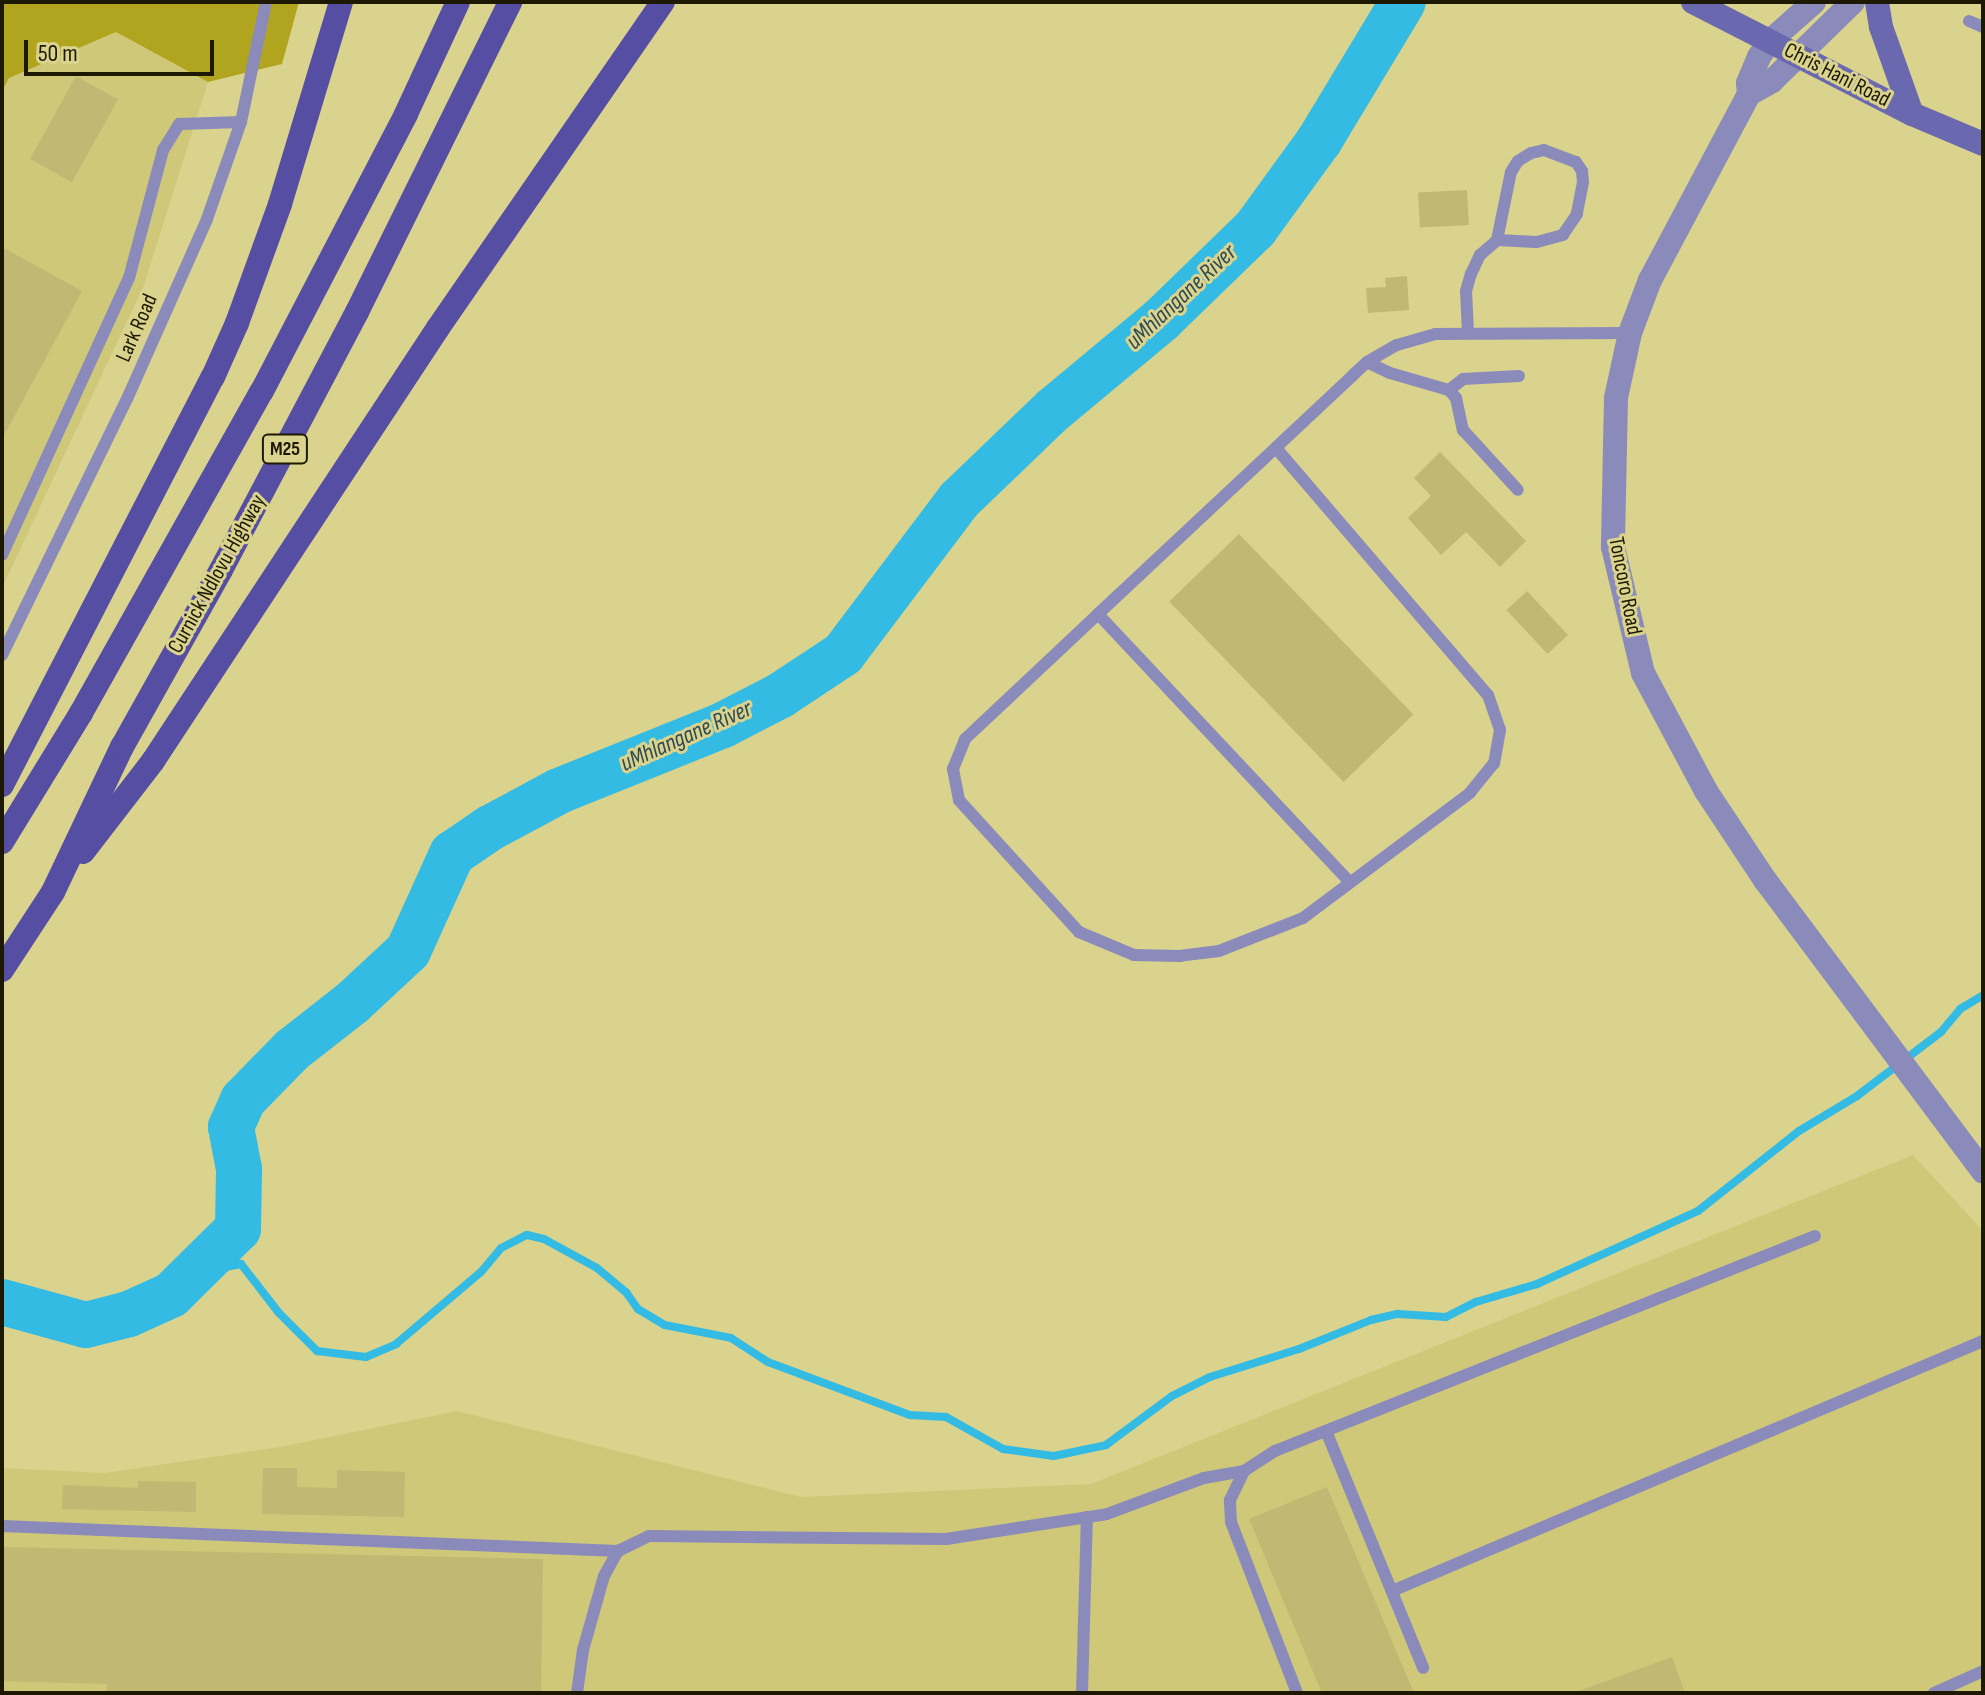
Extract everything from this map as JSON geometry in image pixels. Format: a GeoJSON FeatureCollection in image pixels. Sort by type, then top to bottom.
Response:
{"type":"FeatureCollection","features":[{"type":"Feature","properties":{"kind":"main road"},"geometry":{"type":"LineString","coordinates":[[2,785],[231,336],[280,204],[341,2]]}},
{"type":"Feature","properties":{"kind":"main road","name":"M25"},"geometry":{"type":"LineString","coordinates":[[2,842],[81,713],[262,391],[406,114],[458,2]]}},
{"type":"Feature","properties":{"kind":"main road","name":"Curnick Ndlovu Highway"},"geometry":{"type":"LineString","coordinates":[[2,970],[53,892],[122,747],[221,570],[350,326],[510,2]]}},
{"type":"Feature","properties":{"kind":"main road"},"geometry":{"type":"LineString","coordinates":[[53,892],[153,761],[438,328],[663,2]]}},
{"type":"Feature","properties":{"kind":"main road","name":"Chris Hani Road"},"geometry":{"type":"LineString","coordinates":[[1693,2],[1912,114],[1983,144]]}},
{"type":"Feature","properties":{"kind":"main road"},"geometry":{"type":"LineString","coordinates":[[1877,2],[1881,27],[1912,114]]}},
{"type":"Feature","properties":{"kind":"street","name":"Toncoro Road"},"geometry":{"type":"LineString","coordinates":[[1814,2],[1770,41],[1751,71],[1749,94],[1650,280],[1630,333],[1616,398],[1613,547],[1643,673],[1706,791],[1765,880],[1854,994],[1983,1171]]}},
{"type":"Feature","properties":{"kind":"street","name":"Toncoro Road"},"geometry":{"type":"LineString","coordinates":[[1749,94],[1772,81],[1853,2]]}},
{"type":"Feature","properties":{"kind":"lane","name":"Lark Road"},"geometry":{"type":"LineString","coordinates":[[2,655],[139,372],[207,219],[241,122],[266,2]]}},
{"type":"Feature","properties":{"kind":"lane"},"geometry":{"type":"LineString","coordinates":[[1969,21],[1983,27]]}},
{"type":"Feature","properties":{"kind":"lane"},"geometry":{"type":"LineString","coordinates":[[2,555],[129,278],[163,150],[179,124],[241,122]]}},
{"type":"Feature","properties":{"kind":"lane"},"geometry":{"type":"LineString","coordinates":[[1468,333],[1466,291],[1480,255],[1497,240],[1511,172],[1518,161],[1544,150],[1576,162],[1582,171],[1583,182],[1577,214],[1563,235],[1536,242],[1497,240]]}},
{"type":"Feature","properties":{"kind":"lane"},"geometry":{"type":"LineString","coordinates":[[1276,448],[1488,695],[1500,730],[1494,763],[1470,793],[1303,918],[1219,951],[1181,956],[1134,955],[1079,932],[959,800],[953,769],[965,739],[1367,362],[1397,345],[1435,334],[1630,333]]}},
{"type":"Feature","properties":{"kind":"lane"},"geometry":{"type":"LineString","coordinates":[[1367,362],[1390,373],[1449,390],[1456,398],[1463,430],[1518,490]]}},
{"type":"Feature","properties":{"kind":"lane"},"geometry":{"type":"LineString","coordinates":[[1449,390],[1463,379],[1519,376]]}},
{"type":"Feature","properties":{"kind":"lane"},"geometry":{"type":"LineString","coordinates":[[1098,614],[1350,882]]}},
{"type":"Feature","properties":{"kind":"lane"},"geometry":{"type":"LineString","coordinates":[[2,1526],[618,1551],[649,1536],[946,1539],[1107,1514],[1204,1478],[1244,1471],[1275,1451],[1815,1236]]}},
{"type":"Feature","properties":{"kind":"lane"},"geometry":{"type":"LineString","coordinates":[[1392,1591],[1983,1341]]}},
{"type":"Feature","properties":{"kind":"lane"},"geometry":{"type":"LineString","coordinates":[[1326,1431],[1423,1668]]}},
{"type":"Feature","properties":{"kind":"lane"},"geometry":{"type":"LineString","coordinates":[[1244,1471],[1230,1500],[1231,1522],[1297,1693]]}},
{"type":"Feature","properties":{"kind":"lane"},"geometry":{"type":"LineString","coordinates":[[1082,1693],[1087,1517]]}},
{"type":"Feature","properties":{"kind":"lane"},"geometry":{"type":"LineString","coordinates":[[577,1693],[583,1650],[604,1576],[618,1551]]}},
{"type":"Feature","properties":{"kind":"lane"},"geometry":{"type":"LineString","coordinates":[[1934,1693],[1965,1687],[1983,1671]]}},
{"type":"Feature","properties":{"kind":"shaded area"},"geometry":{"type":"Polygon","coordinates":[[[2,2],[299,2],[282,64],[208,82],[116,32],[9,78],[2,91],[2,2]]]}},
{"type":"Feature","properties":{"kind":"shaded area"},"geometry":{"type":"Polygon","coordinates":[[[116,32],[208,82],[144,285],[2,588],[2,91],[9,78],[116,32]]]}},
{"type":"Feature","properties":{"kind":"shaded area"},"geometry":{"type":"Polygon","coordinates":[[[1913,1155],[1983,1231],[1983,1693],[2,1693],[2,1468],[105,1473],[280,1447],[457,1411],[801,1497],[1091,1484],[1913,1155]]]}},
{"type":"Feature","properties":{"kind":"building"},"geometry":{"type":"Polygon","coordinates":[[[76,76],[118,99],[72,182],[30,159],[76,76]]]}},
{"type":"Feature","properties":{"kind":"building"},"geometry":{"type":"Polygon","coordinates":[[[1467,190],[1469,225],[1420,228],[1418,193],[1467,190]]]}},
{"type":"Feature","properties":{"kind":"building"},"geometry":{"type":"Polygon","coordinates":[[[2,247],[82,291],[2,439],[2,247]]]}},
{"type":"Feature","properties":{"kind":"building"},"geometry":{"type":"Polygon","coordinates":[[[1407,276],[1409,310],[1368,313],[1366,288],[1386,287],[1385,278],[1407,276]]]}},
{"type":"Feature","properties":{"kind":"building"},"geometry":{"type":"Polygon","coordinates":[[[1440,452],[1526,541],[1500,567],[1466,532],[1441,555],[1408,518],[1431,496],[1414,478],[1440,452]]]}},
{"type":"Feature","properties":{"kind":"building"},"geometry":{"type":"Polygon","coordinates":[[[1239,534],[1413,715],[1344,782],[1169,601],[1239,534]]]}},
{"type":"Feature","properties":{"kind":"building"},"geometry":{"type":"Polygon","coordinates":[[[1527,591],[1568,635],[1547,654],[1507,610],[1527,591]]]}},
{"type":"Feature","properties":{"kind":"building"},"geometry":{"type":"Polygon","coordinates":[[[263,1468],[297,1468],[297,1487],[337,1488],[337,1470],[405,1472],[404,1517],[262,1514],[263,1468]]]}},
{"type":"Feature","properties":{"kind":"building"},"geometry":{"type":"Polygon","coordinates":[[[138,1481],[196,1482],[196,1512],[62,1509],[63,1485],[138,1488],[138,1481]]]}},
{"type":"Feature","properties":{"kind":"building"},"geometry":{"type":"Polygon","coordinates":[[[1327,1487],[1414,1693],[1322,1693],[1249,1519],[1327,1487]]]}},
{"type":"Feature","properties":{"kind":"building"},"geometry":{"type":"Polygon","coordinates":[[[2,1547],[543,1559],[541,1693],[106,1693],[107,1684],[2,1681],[2,1547]]]}},
{"type":"Feature","properties":{"kind":"building"},"geometry":{"type":"Polygon","coordinates":[[[1672,1657],[1685,1693],[1579,1691],[1672,1657]]]}},
{"type":"Feature","properties":{"kind":"waterway","name":"uMhlangane River"},"geometry":{"type":"LineString","coordinates":[[2,1302],[86,1325],[129,1314],[171,1295],[238,1229],[239,1169],[231,1127],[243,1100],[292,1050],[352,1003],[408,951],[452,854],[490,828],[559,791],[723,725],[781,695],[843,654],[959,500],[1053,410],[1161,320],[1255,229],[1319,141],[1403,2]]}},
{"type":"Feature","properties":{"kind":"waterway"},"geometry":{"type":"LineString","coordinates":[[194,1273],[241,1264],[279,1313],[317,1351],[366,1357],[396,1344],[481,1272],[501,1248],[527,1235],[544,1239],[597,1268],[626,1292],[638,1309],[665,1325],[731,1338],[768,1362],[910,1415],[946,1417],[1003,1449],[1054,1456],[1106,1445],[1172,1396],[1210,1377],[1299,1349],[1371,1320],[1398,1314],[1446,1317],[1476,1302],[1537,1284],[1698,1211],[1799,1131],[1857,1096],[1941,1032],[1960,1009],[1983,995]]}}]}
